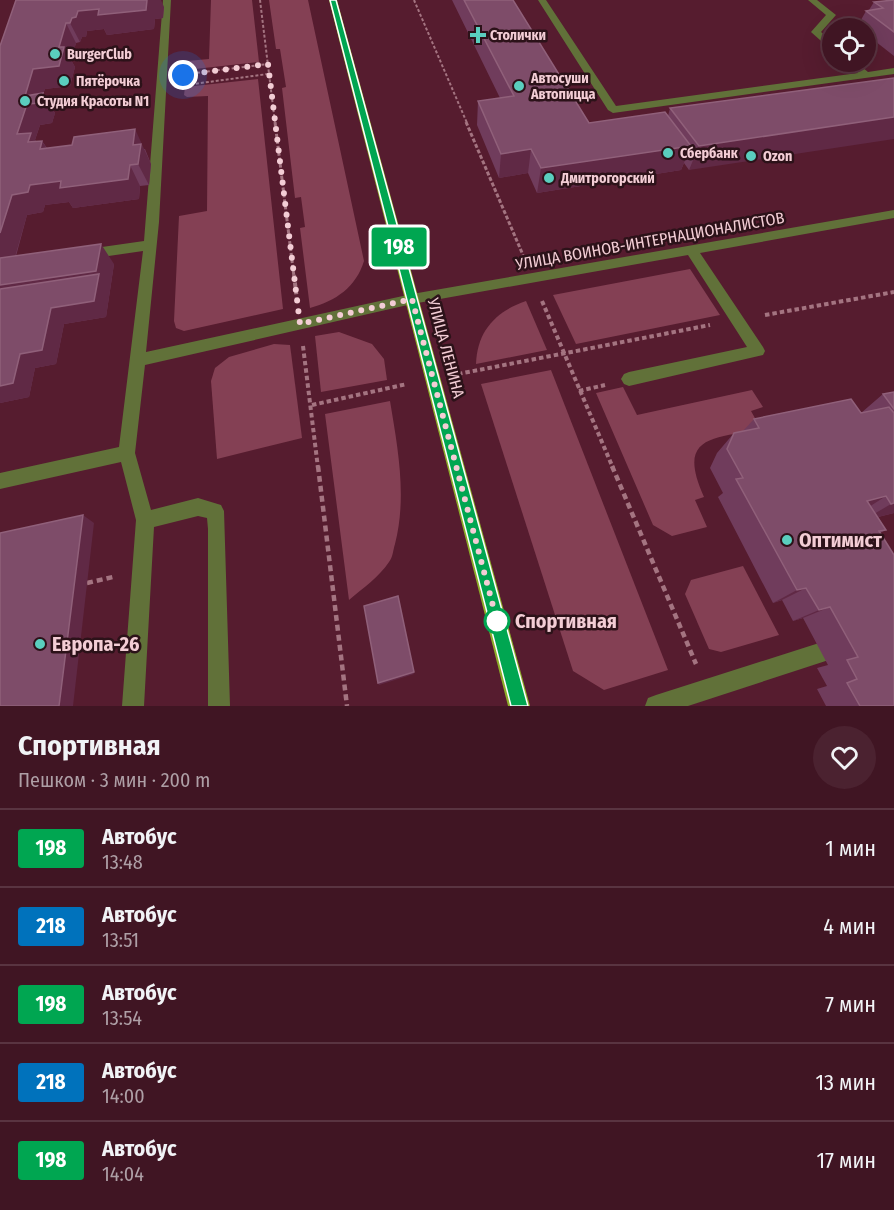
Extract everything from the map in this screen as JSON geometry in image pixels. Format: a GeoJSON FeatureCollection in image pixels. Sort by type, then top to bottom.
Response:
{"type":"FeatureCollection","features":[{"type":"Feature","properties":{"kind":"main road","name":"УЛИЦА ЛЕНИНА"},"geometry":{"type":"LineString","coordinates":[[333,0],[519,706]]}},
{"type":"Feature","properties":{"kind":"street"},"geometry":{"type":"LineString","coordinates":[[133,706],[145,520],[127,453],[150,245],[167,0]]}},
{"type":"Feature","properties":{"kind":"street"},"geometry":{"type":"LineString","coordinates":[[542,0],[613,110],[894,71]]}},
{"type":"Feature","properties":{"kind":"street"},"geometry":{"type":"LineString","coordinates":[[812,0],[831,15],[828,18]]}},
{"type":"Feature","properties":{"kind":"street"},"geometry":{"type":"LineString","coordinates":[[822,25],[816,32],[822,37]]}},
{"type":"Feature","properties":{"kind":"street"},"geometry":{"type":"LineString","coordinates":[[863,72],[866,75]]}},
{"type":"Feature","properties":{"kind":"street","name":"УЛИЦА ВОИНОВ-ИНТЕРНАЦИОНАЛИСТОВ"},"geometry":{"type":"LineString","coordinates":[[139,360],[412,299],[894,214]]}},
{"type":"Feature","properties":{"kind":"street"},"geometry":{"type":"LineString","coordinates":[[71,256],[150,245]]}},
{"type":"Feature","properties":{"kind":"street"},"geometry":{"type":"LineString","coordinates":[[629,379],[758,351],[691,250]]}},
{"type":"Feature","properties":{"kind":"street"},"geometry":{"type":"LineString","coordinates":[[0,480],[127,453]]}},
{"type":"Feature","properties":{"kind":"street"},"geometry":{"type":"LineString","coordinates":[[145,520],[198,507],[214,512],[217,529],[219,706]]}},
{"type":"Feature","properties":{"kind":"street"},"geometry":{"type":"LineString","coordinates":[[656,706],[863,640]]}},
{"type":"Feature","properties":{"kind":"path"},"geometry":{"type":"LineString","coordinates":[[261,0],[268,74],[312,405],[347,706]]}},
{"type":"Feature","properties":{"kind":"path"},"geometry":{"type":"LineString","coordinates":[[414,0],[707,689]]}},
{"type":"Feature","properties":{"kind":"path"},"geometry":{"type":"LineString","coordinates":[[162,83],[268,64]]}},
{"type":"Feature","properties":{"kind":"path"},"geometry":{"type":"LineString","coordinates":[[162,83],[268,74]]}},
{"type":"Feature","properties":{"kind":"path"},"geometry":{"type":"LineString","coordinates":[[312,405],[737,320],[894,292]]}},
{"type":"Feature","properties":{"kind":"shaded area"},"geometry":{"type":"Polygon","coordinates":[[[211,0],[252,0],[259,62],[186,70],[187,61],[209,59],[211,0]]]}},
{"type":"Feature","properties":{"kind":"shaded area"},"geometry":{"type":"Polygon","coordinates":[[[269,0],[308,0],[364,261],[356,278],[344,292],[310,308],[300,228],[305,227],[301,197],[295,198],[282,88],[286,87],[280,49],[276,49],[269,0]]]}},
{"type":"Feature","properties":{"kind":"shaded area"},"geometry":{"type":"Polygon","coordinates":[[[258,79],[283,309],[184,331],[176,328],[174,321],[179,216],[207,211],[208,96],[187,97],[184,95],[185,87],[258,79]]]}},
{"type":"Feature","properties":{"kind":"shaded area"},"geometry":{"type":"Polygon","coordinates":[[[690,269],[720,315],[576,344],[553,295],[690,269]]]}},
{"type":"Feature","properties":{"kind":"shaded area"},"geometry":{"type":"Polygon","coordinates":[[[526,301],[547,350],[476,364],[480,342],[490,324],[506,310],[526,301]]]}},
{"type":"Feature","properties":{"kind":"shaded area"},"geometry":{"type":"Polygon","coordinates":[[[339,332],[372,344],[384,359],[387,380],[321,392],[315,336],[339,332]]]}},
{"type":"Feature","properties":{"kind":"shaded area"},"geometry":{"type":"Polygon","coordinates":[[[274,344],[290,345],[302,438],[217,459],[211,381],[215,368],[229,357],[274,344]]]}},
{"type":"Feature","properties":{"kind":"shaded area"},"geometry":{"type":"Polygon","coordinates":[[[551,370],[668,670],[604,690],[573,671],[481,384],[551,370]]]}},
{"type":"Feature","properties":{"kind":"shaded area"},"geometry":{"type":"Polygon","coordinates":[[[623,387],[637,415],[752,390],[763,407],[751,411],[761,429],[714,439],[697,451],[694,462],[696,477],[704,497],[695,500],[707,527],[672,536],[653,525],[596,393],[623,387]]]}},
{"type":"Feature","properties":{"kind":"shaded area"},"geometry":{"type":"Polygon","coordinates":[[[390,401],[400,473],[399,526],[391,558],[385,567],[349,600],[325,414],[390,401]]]}},
{"type":"Feature","properties":{"kind":"shaded area"},"geometry":{"type":"Polygon","coordinates":[[[743,566],[779,635],[721,652],[709,649],[685,594],[691,580],[743,566]]]}},
{"type":"Feature","properties":{"kind":"building"},"geometry":{"type":"Polygon","coordinates":[[[16,0],[147,0],[146,10],[98,15],[99,9],[78,11],[70,23],[66,23],[59,47],[64,47],[59,66],[33,69],[25,96],[43,93],[40,103],[27,104],[17,134],[31,133],[28,142],[42,141],[40,149],[72,145],[74,137],[135,129],[133,145],[141,144],[138,164],[130,165],[128,179],[60,188],[61,181],[30,185],[28,192],[12,195],[0,233],[0,46],[16,0]]]}},
{"type":"Feature","properties":{"kind":"building"},"geometry":{"type":"Polygon","coordinates":[[[464,0],[513,0],[589,123],[665,112],[691,146],[541,168],[531,149],[501,154],[478,101],[514,96],[464,0]]]}},
{"type":"Feature","properties":{"kind":"building"},"geometry":{"type":"Polygon","coordinates":[[[894,0],[894,32],[866,11],[883,8],[874,2],[894,0]]]}},
{"type":"Feature","properties":{"kind":"building"},"geometry":{"type":"Polygon","coordinates":[[[894,78],[894,117],[699,146],[670,108],[894,78]]]}},
{"type":"Feature","properties":{"kind":"building"},"geometry":{"type":"Polygon","coordinates":[[[101,244],[96,271],[0,285],[0,258],[101,244]]]}},
{"type":"Feature","properties":{"kind":"building"},"geometry":{"type":"Polygon","coordinates":[[[99,274],[94,301],[51,308],[42,350],[20,354],[13,383],[0,386],[0,289],[99,274]]]}},
{"type":"Feature","properties":{"kind":"building"},"geometry":{"type":"Polygon","coordinates":[[[894,392],[894,409],[883,394],[894,392]]]}},
{"type":"Feature","properties":{"kind":"building"},"geometry":{"type":"Polygon","coordinates":[[[851,399],[861,413],[889,407],[894,413],[894,503],[891,504],[886,496],[867,501],[886,530],[879,531],[894,555],[894,706],[860,706],[847,683],[857,679],[847,660],[858,657],[830,607],[819,610],[806,588],[797,590],[736,479],[743,478],[727,449],[734,433],[759,428],[754,419],[851,399]]]}},
{"type":"Feature","properties":{"kind":"building","name":"Европа-26"},"geometry":{"type":"Polygon","coordinates":[[[83,515],[59,706],[0,706],[0,533],[83,515]]]}},
{"type":"Feature","properties":{"kind":"building"},"geometry":{"type":"Polygon","coordinates":[[[398,596],[414,672],[378,683],[364,606],[398,596]]]}},
{"type":"Feature","properties":{"kind":"bus line","name":"198"},"geometry":{"type":"LineString","coordinates":[[333,0],[519,706]]}},
{"type":"Feature","properties":{"kind":"place","name":"Столички"},"geometry":{"type":"Point","coordinates":[478,35]}},
{"type":"Feature","properties":{"kind":"place","name":"BurgerClub"},"geometry":{"type":"Point","coordinates":[55,54]}},
{"type":"Feature","properties":{"kind":"place","name":"Пятёрочка"},"geometry":{"type":"Point","coordinates":[64,81]}},
{"type":"Feature","properties":{"kind":"place","name":"Автосуши Автопицца"},"geometry":{"type":"Point","coordinates":[519,86]}},
{"type":"Feature","properties":{"kind":"place","name":"Студия Красоты N1"},"geometry":{"type":"Point","coordinates":[25,101]}},
{"type":"Feature","properties":{"kind":"place","name":"Сбербанк"},"geometry":{"type":"Point","coordinates":[668,153]}},
{"type":"Feature","properties":{"kind":"place","name":"Ozon"},"geometry":{"type":"Point","coordinates":[751,156]}},
{"type":"Feature","properties":{"kind":"place","name":"Дмитрогорский"},"geometry":{"type":"Point","coordinates":[549,178]}},
{"type":"Feature","properties":{"kind":"place","name":"Оптимист"},"geometry":{"type":"Point","coordinates":[787,540]}},
{"type":"Feature","properties":{"kind":"place","name":"Спортивная"},"geometry":{"type":"Point","coordinates":[497,621]}},
{"type":"Feature","properties":{"kind":"place","name":"Европа-26"},"geometry":{"type":"Point","coordinates":[40,644]}},
{"type":"Feature","properties":{"kind":"route"},"geometry":{"type":"LineString","coordinates":[[183,75],[268,64],[300,324],[412,299],[497,621]]}}]}
